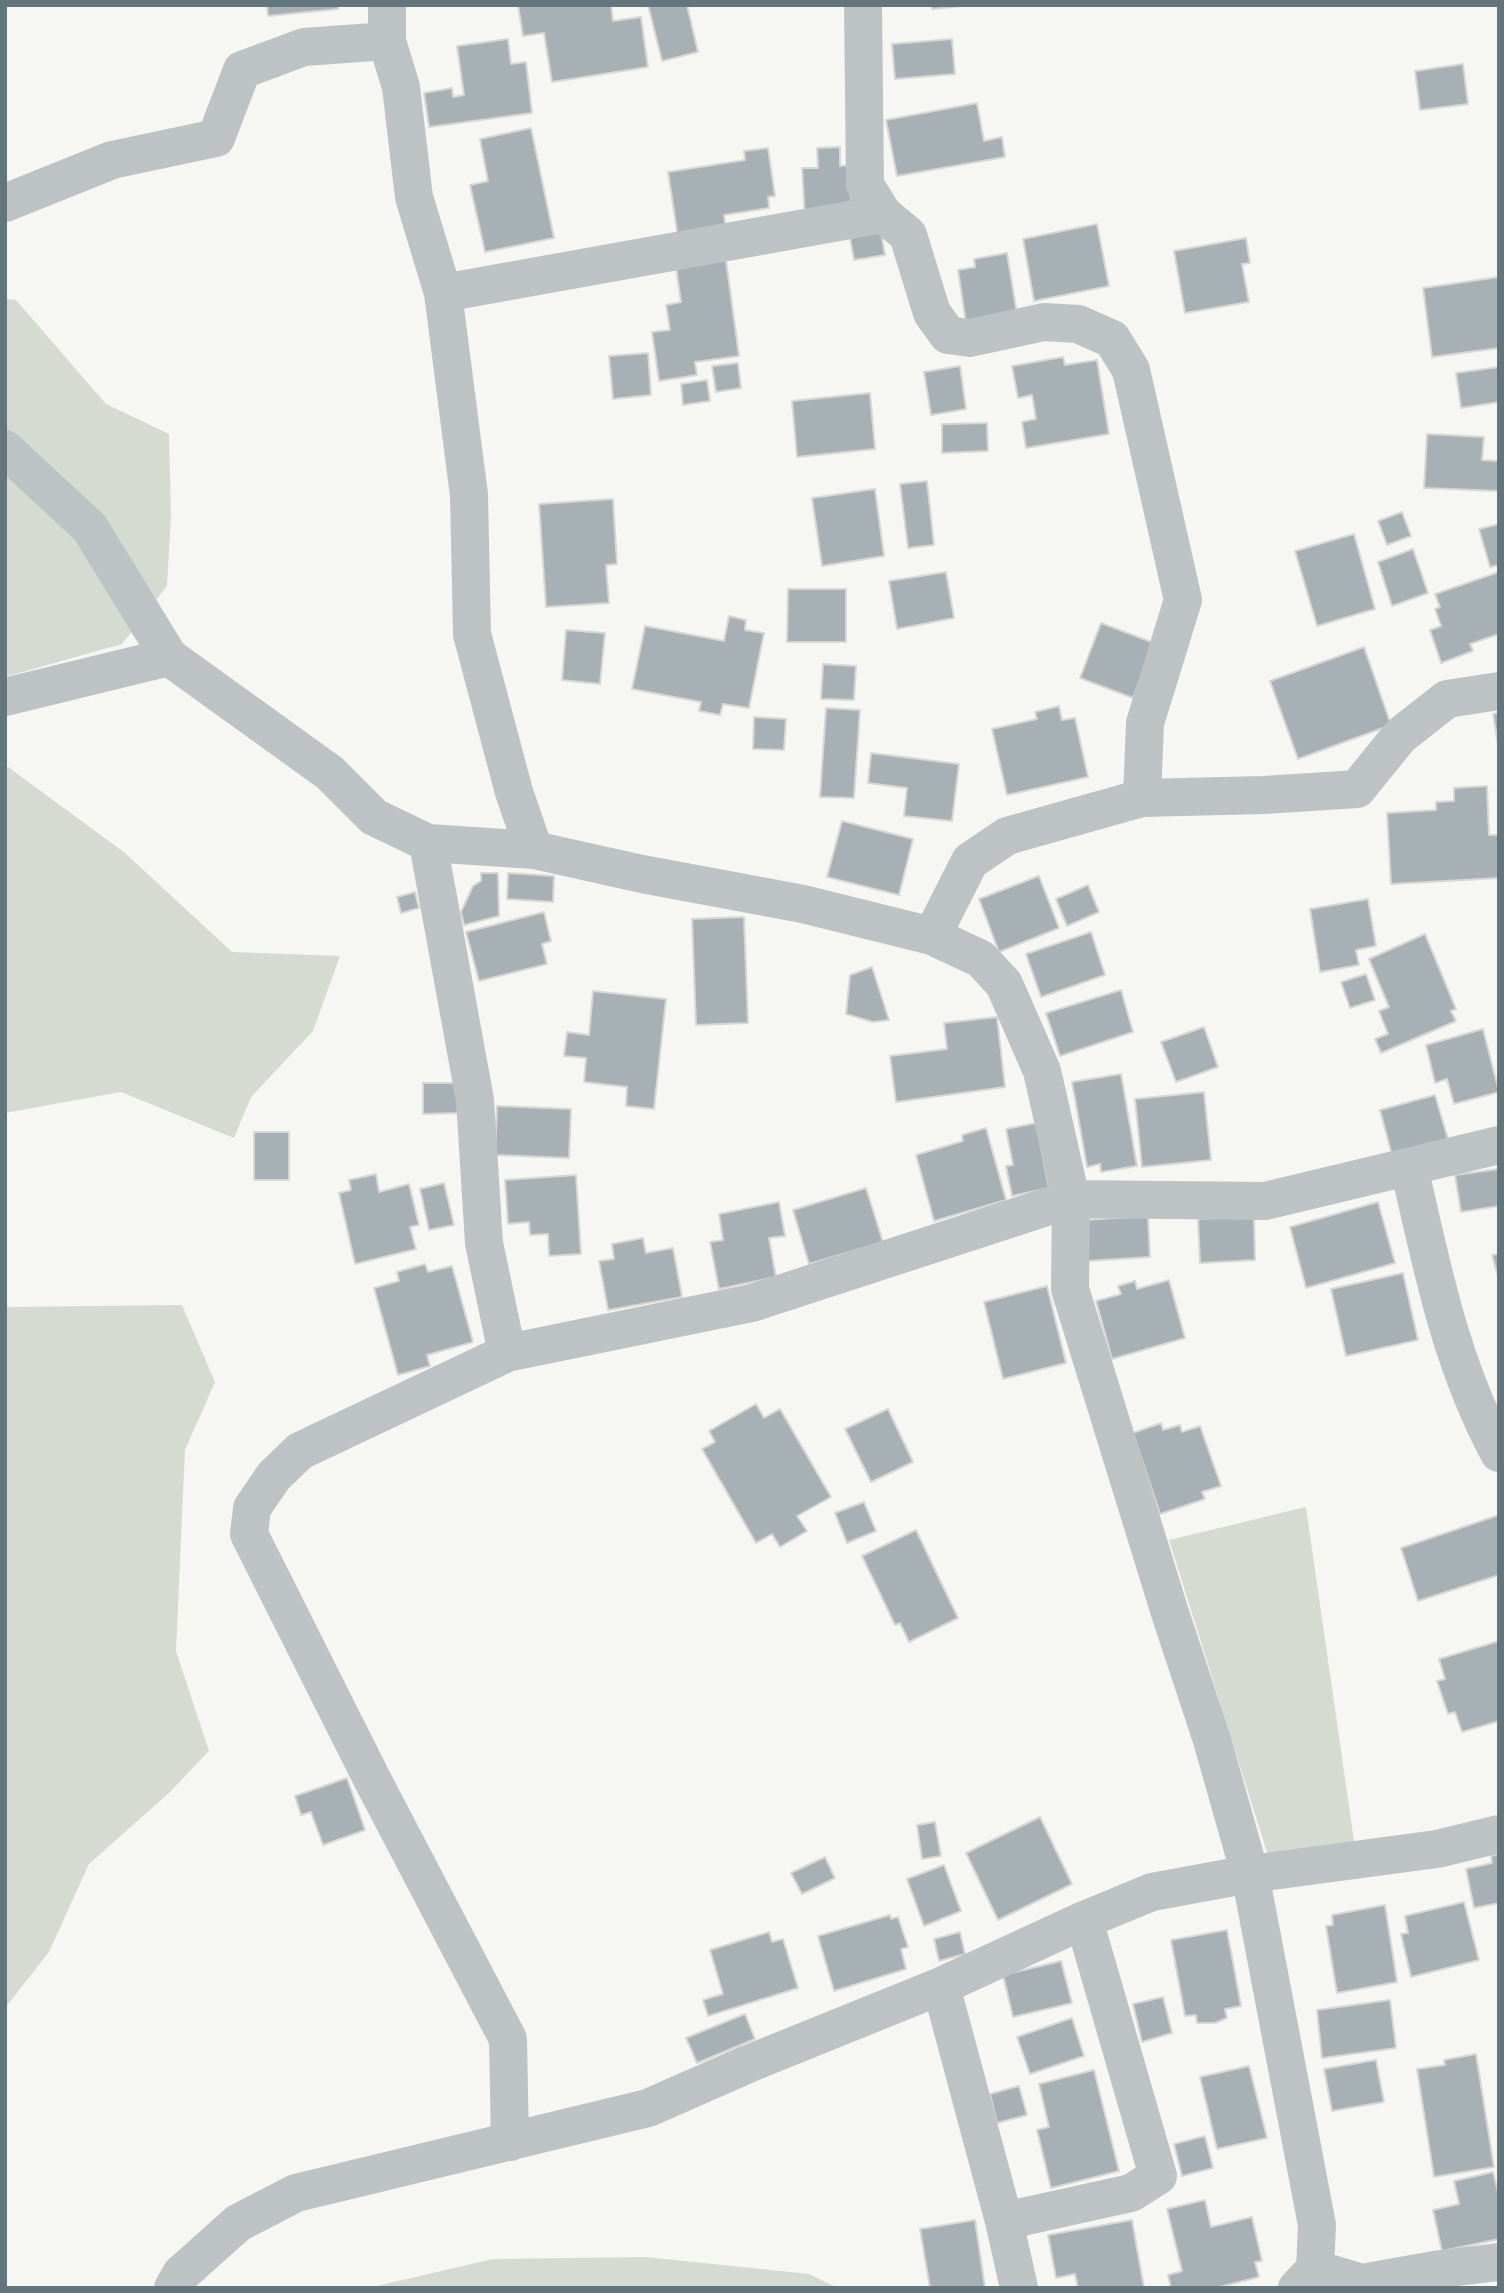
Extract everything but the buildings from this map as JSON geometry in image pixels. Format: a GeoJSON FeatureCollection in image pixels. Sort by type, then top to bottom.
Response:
{"type":"FeatureCollection","features":[{"type":"Feature","properties":{"kind":"street"},"geometry":{"type":"LineString","coordinates":[[863,5],[865,185],[883,214],[908,235],[932,313],[947,335],[970,338],[1044,322],[1079,324],[1112,339],[1131,370],[1183,600],[1145,723],[1142,798]]}},
{"type":"Feature","properties":{"kind":"street"},"geometry":{"type":"LineString","coordinates":[[5,203],[111,160],[216,138],[242,70],[304,47],[387,23],[401,87],[414,197],[443,293],[469,495],[472,634],[514,792],[534,850]]}},
{"type":"Feature","properties":{"kind":"street"},"geometry":{"type":"LineString","coordinates":[[443,293],[883,214]]}},
{"type":"Feature","properties":{"kind":"street"},"geometry":{"type":"LineString","coordinates":[[5,449],[90,528],[169,657],[330,774],[374,817],[428,843],[534,850],[642,874],[803,904],[932,936],[981,959],[1004,984],[1042,1071],[1071,1199],[1070,1289],[1212,1740],[1250,1874],[1317,2225],[1306,2278],[1362,2284],[1440,2269],[1499,2262]]}},
{"type":"Feature","properties":{"kind":"street"},"geometry":{"type":"LineString","coordinates":[[5,697],[169,657]]}},
{"type":"Feature","properties":{"kind":"street"},"geometry":{"type":"LineString","coordinates":[[932,936],[970,861],[1007,836],[1142,798],[1264,795],[1357,789],[1400,736],[1447,699],[1499,691]]}},
{"type":"Feature","properties":{"kind":"street"},"geometry":{"type":"LineString","coordinates":[[428,843],[475,1100],[484,1243],[507,1353]]}},
{"type":"Feature","properties":{"kind":"street"},"geometry":{"type":"LineString","coordinates":[[510,2142],[508,2039],[372,1779],[249,1534],[251,1508],[274,1476],[300,1451],[507,1353],[752,1303],[1071,1199],[1265,1201],[1499,1145]]}},
{"type":"Feature","properties":{"kind":"street"},"geometry":{"type":"LineString","coordinates":[[1409,1167],[1444,1319],[1477,1412],[1499,1453]]}},
{"type":"Feature","properties":{"kind":"street"},"geometry":{"type":"LineString","coordinates":[[173,2288],[181,2274],[238,2223],[296,2193],[648,2108],[748,2064],[941,1986],[1152,1892],[1250,1874],[1437,1849],[1499,1834]]}},
{"type":"Feature","properties":{"kind":"street"},"geometry":{"type":"LineString","coordinates":[[1004,2221],[1131,2193],[1158,2176],[1084,1920]]}},
{"type":"Feature","properties":{"kind":"street"},"geometry":{"type":"LineString","coordinates":[[941,1986],[1004,2221],[1019,2288]]}},
{"type":"Feature","properties":{"kind":"shaded area"},"geometry":{"type":"Polygon","coordinates":[[[5,299],[16,300],[106,404],[169,434],[171,515],[167,586],[122,644],[5,677],[5,299]]]}},
{"type":"Feature","properties":{"kind":"shaded area"},"geometry":{"type":"Polygon","coordinates":[[[8,767],[125,853],[232,952],[340,956],[313,1031],[251,1097],[234,1138],[121,1092],[5,1113],[5,768],[8,767]]]}},
{"type":"Feature","properties":{"kind":"shaded area"},"geometry":{"type":"Polygon","coordinates":[[[182,1305],[215,1382],[185,1450],[176,1651],[209,1751],[170,1792],[89,1864],[49,1952],[5,2008],[5,1307],[182,1305]]]}},
{"type":"Feature","properties":{"kind":"shaded area"},"geometry":{"type":"Polygon","coordinates":[[[1306,1507],[1355,1848],[1270,1862],[1169,1540],[1306,1507]]]}},
{"type":"Feature","properties":{"kind":"shaded area"},"geometry":{"type":"Polygon","coordinates":[[[646,2257],[809,2274],[838,2288],[368,2288],[493,2259],[646,2257]]]}}]}
